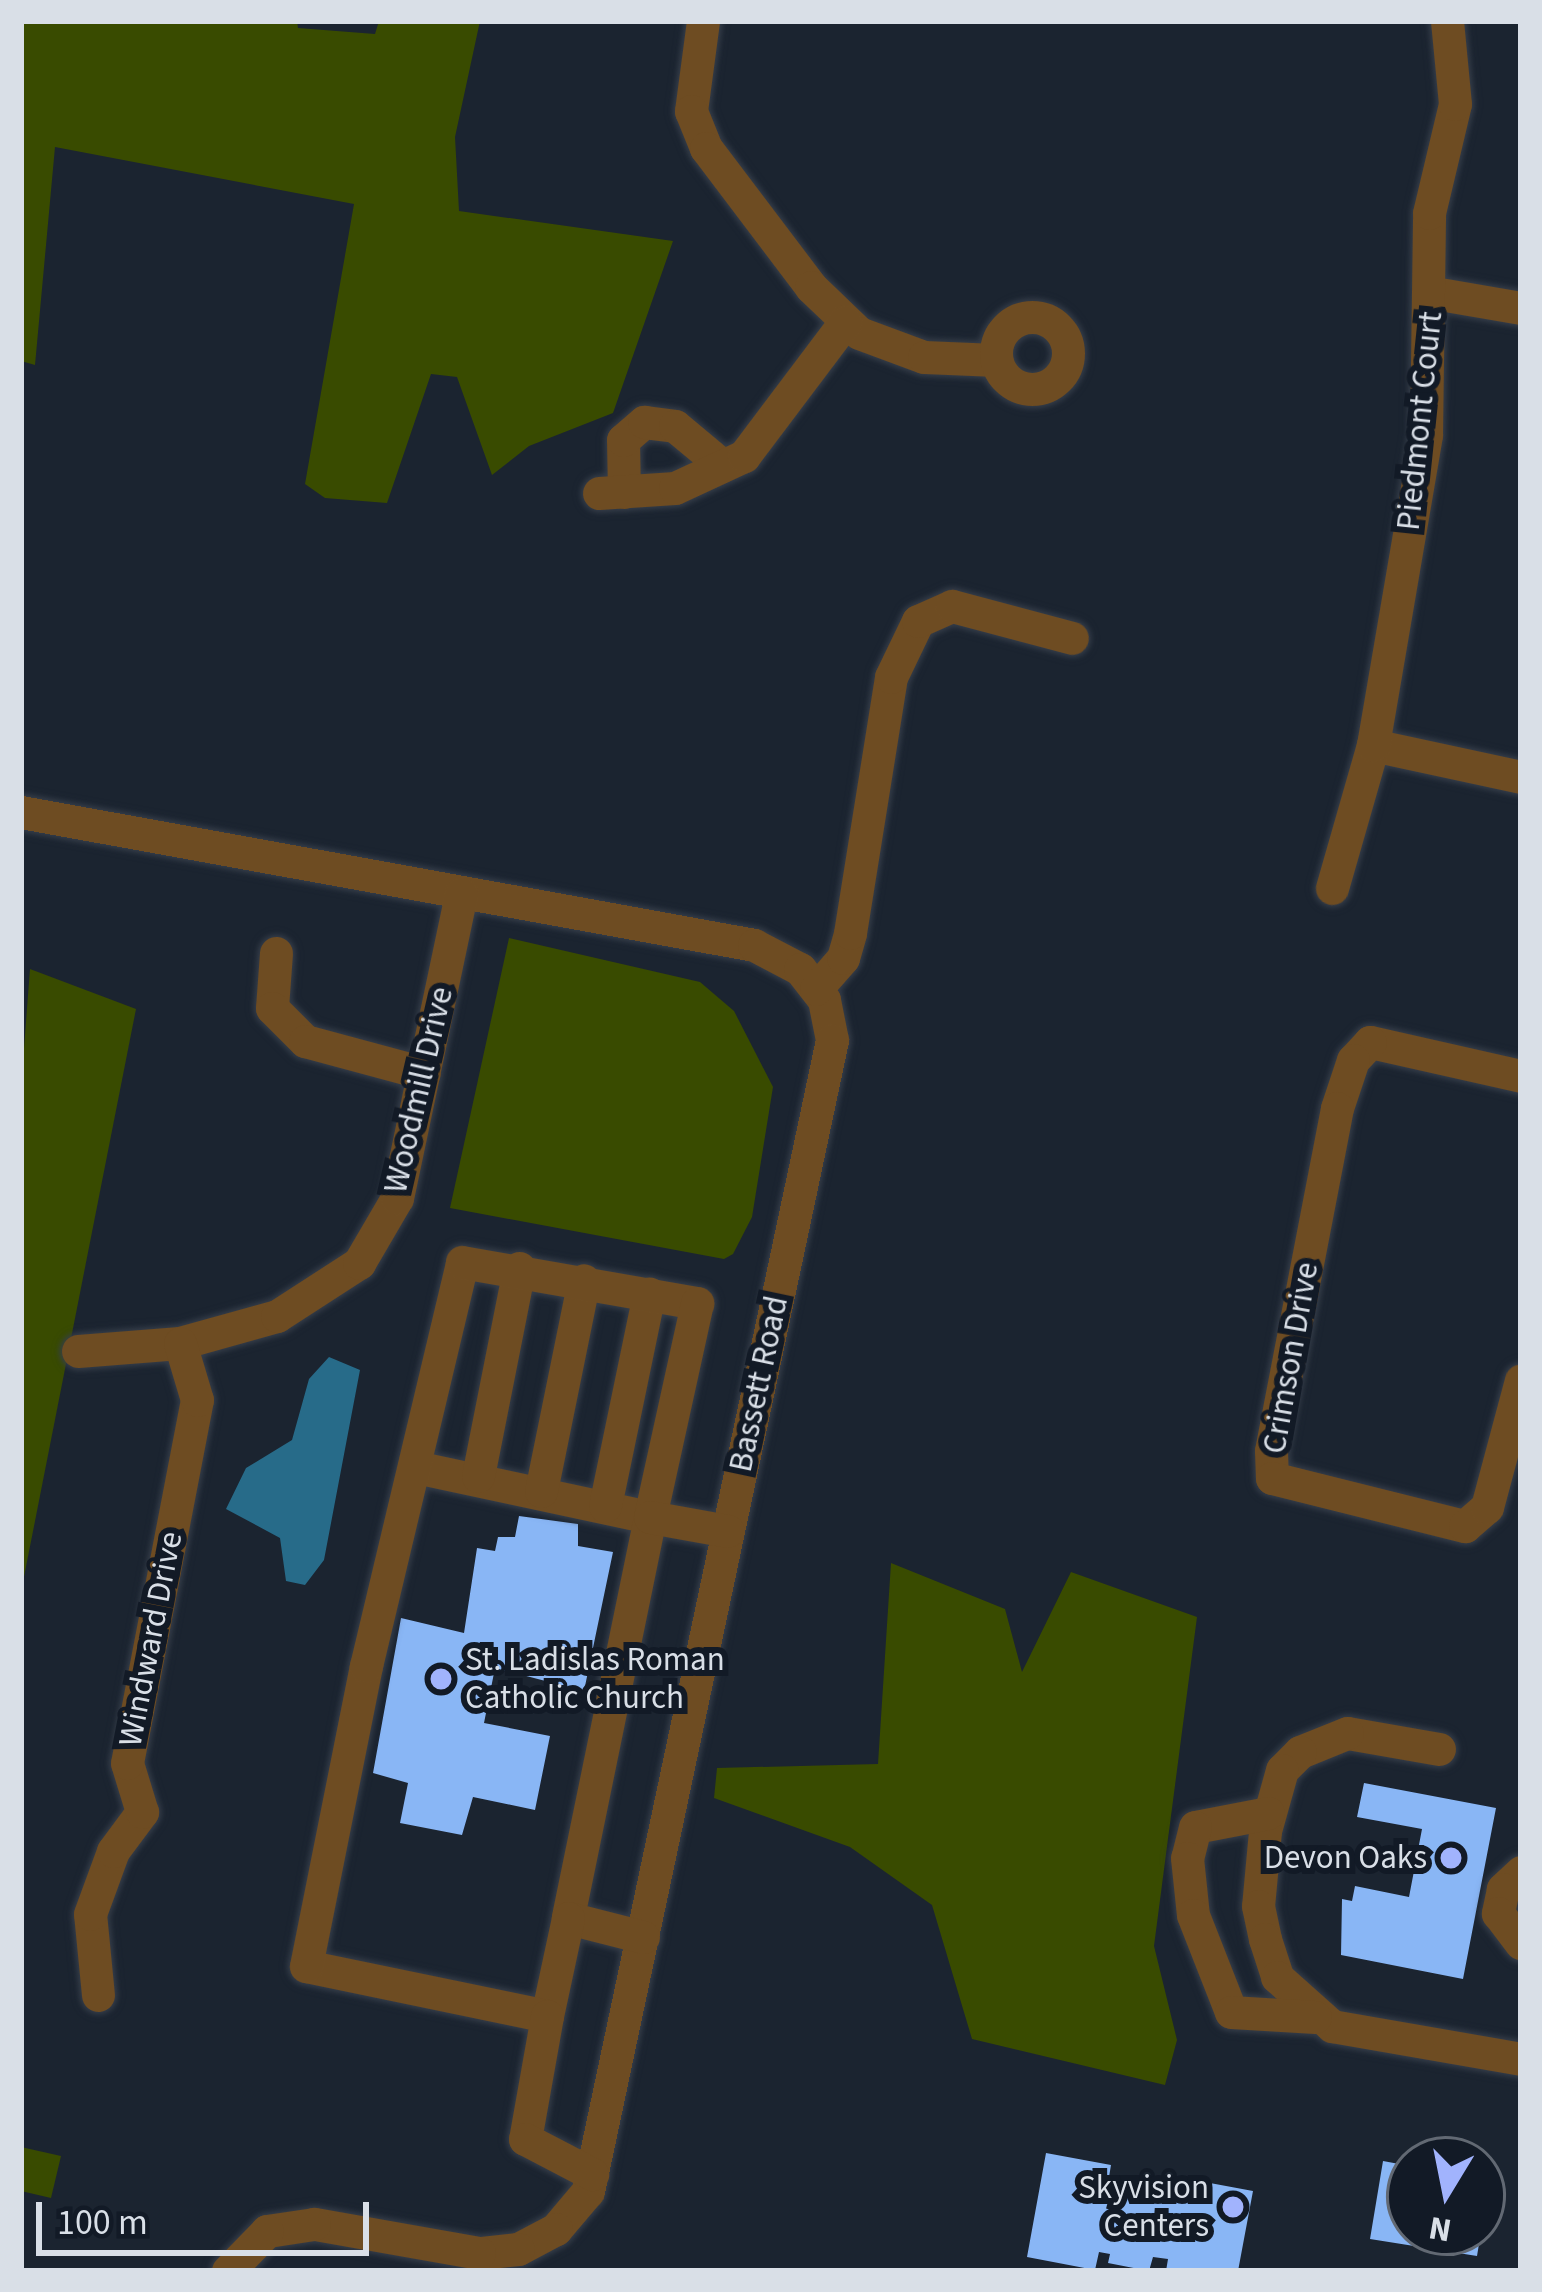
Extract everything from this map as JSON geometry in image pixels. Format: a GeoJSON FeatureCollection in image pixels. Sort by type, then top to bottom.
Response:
{"type":"FeatureCollection","features":[{"type":"Feature","properties":{"kind":"street"},"geometry":{"type":"LineString","coordinates":[[703,21],[691,111],[706,148],[844,322],[923,358],[996,360]]}},
{"type":"Feature","properties":{"kind":"street","name":"Piedmont Court"},"geometry":{"type":"LineString","coordinates":[[1332,888],[1373,745],[1426,434],[1424,351],[1434,293],[1430,213],[1455,104],[1447,21]]}},
{"type":"Feature","properties":{"kind":"street"},"geometry":{"type":"LineString","coordinates":[[1434,293],[1521,308]]}},
{"type":"Feature","properties":{"kind":"street"},"geometry":{"type":"LineString","coordinates":[[723,466],[685,433],[644,422],[623,440],[611,493],[675,488],[723,466],[744,456],[844,322]]}},
{"type":"Feature","properties":{"kind":"street"},"geometry":{"type":"LineString","coordinates":[[21,812],[754,945],[800,969],[816,988],[843,958],[850,933],[891,677],[918,620],[933,610],[965,608],[1072,638]]}},
{"type":"Feature","properties":{"kind":"street"},"geometry":{"type":"LineString","coordinates":[[1373,745],[1521,777]]}},
{"type":"Feature","properties":{"kind":"street","name":"Woodmill Drive"},"geometry":{"type":"LineString","coordinates":[[78,1351],[180,1343],[277,1316],[359,1263],[397,1198],[461,894]]}},
{"type":"Feature","properties":{"kind":"street"},"geometry":{"type":"LineString","coordinates":[[276,953],[272,1008],[305,1042],[424,1073]]}},
{"type":"Feature","properties":{"kind":"street","name":"Bassett Road"},"geometry":{"type":"LineString","coordinates":[[228,2271],[267,2231],[314,2224],[479,2253],[518,2249],[556,2229],[592,2174],[832,1040],[816,988]]}},
{"type":"Feature","properties":{"kind":"street","name":"Crimson Drive"},"geometry":{"type":"LineString","coordinates":[[1521,1076],[1370,1042],[1353,1060],[1336,1108],[1272,1478],[1465,1526],[1487,1508],[1521,1380]]}},
{"type":"Feature","properties":{"kind":"street"},"geometry":{"type":"LineString","coordinates":[[547,2016],[306,1966],[366,1666],[462,1262],[519,1268],[697,1303],[524,2138],[592,2174]]}},
{"type":"Feature","properties":{"kind":"street"},"geometry":{"type":"LineString","coordinates":[[478,1476],[519,1268]]}},
{"type":"Feature","properties":{"kind":"street"},"geometry":{"type":"LineString","coordinates":[[541,1491],[584,1280]]}},
{"type":"Feature","properties":{"kind":"street"},"geometry":{"type":"LineString","coordinates":[[605,1506],[649,1293]]}},
{"type":"Feature","properties":{"kind":"street","name":"Windward Drive"},"geometry":{"type":"LineString","coordinates":[[98,1995],[90,1914],[112,1851],[142,1812],[128,1763],[197,1400],[180,1343]]}},
{"type":"Feature","properties":{"kind":"street"},"geometry":{"type":"LineString","coordinates":[[416,1467],[478,1476],[728,1531]]}},
{"type":"Feature","properties":{"kind":"street"},"geometry":{"type":"LineString","coordinates":[[1316,2018],[1277,1977],[1258,1906],[1268,1814],[1282,1770],[1300,1752],[1346,1733],[1439,1749]]}},
{"type":"Feature","properties":{"kind":"street"},"geometry":{"type":"LineString","coordinates":[[1268,1814],[1195,1827],[1187,1858],[1192,1915],[1231,2012],[1316,2018],[1389,2041],[1521,2060]]}},
{"type":"Feature","properties":{"kind":"street"},"geometry":{"type":"LineString","coordinates":[[1521,1872],[1503,1888],[1498,1913],[1521,1943]]}},
{"type":"Feature","properties":{"kind":"street"},"geometry":{"type":"LineString","coordinates":[[568,1918],[643,1937]]}},
{"type":"Feature","properties":{"kind":"green space"},"geometry":{"type":"Polygon","coordinates":[[[21,21],[297,21],[298,28],[375,34],[379,21],[480,21],[455,137],[459,211],[673,241],[613,413],[529,446],[492,475],[457,377],[431,374],[387,503],[325,498],[305,484],[354,204],[55,147],[35,365],[21,361],[21,21]]]}},
{"type":"Feature","properties":{"kind":"green space"},"geometry":{"type":"Polygon","coordinates":[[[509,938],[700,982],[734,1011],[773,1087],[752,1217],[733,1254],[724,1259],[450,1208],[509,938]]]}},
{"type":"Feature","properties":{"kind":"green space"},"geometry":{"type":"Polygon","coordinates":[[[30,969],[136,1009],[21,1592],[21,1088],[30,969]]]}},
{"type":"Feature","properties":{"kind":"green space"},"geometry":{"type":"Polygon","coordinates":[[[891,1563],[1005,1609],[1022,1672],[1071,1572],[1197,1617],[1154,1946],[1177,2040],[1165,2085],[972,2039],[932,1905],[850,1847],[714,1798],[717,1768],[878,1764],[891,1563]]]}},
{"type":"Feature","properties":{"kind":"green space"},"geometry":{"type":"Polygon","coordinates":[[[21,2147],[61,2156],[51,2198],[21,2191],[21,2147]]]}},
{"type":"Feature","properties":{"kind":"water"},"geometry":{"type":"Polygon","coordinates":[[[329,1357],[360,1370],[324,1560],[305,1585],[286,1581],[280,1538],[226,1509],[246,1468],[292,1440],[309,1379],[329,1357]]]}},
{"type":"Feature","properties":{"kind":"building","name":"St. Ladislas Roman Catholic Church"},"geometry":{"type":"Polygon","coordinates":[[[519,1516],[578,1524],[578,1546],[613,1552],[584,1691],[495,1668],[484,1723],[550,1736],[535,1810],[473,1797],[462,1835],[400,1823],[408,1783],[373,1773],[401,1618],[464,1633],[477,1548],[495,1551],[498,1537],[515,1537],[519,1516]]]}},
{"type":"Feature","properties":{"kind":"building","name":"Devon Oaks"},"geometry":{"type":"Polygon","coordinates":[[[1364,1783],[1496,1808],[1463,1979],[1341,1955],[1342,1899],[1352,1901],[1355,1886],[1409,1897],[1422,1829],[1357,1817],[1364,1783]]]}},
{"type":"Feature","properties":{"kind":"building"},"geometry":{"type":"Polygon","coordinates":[[[1046,2153],[1111,2165],[1108,2183],[1131,2187],[1150,2182],[1180,2195],[1183,2178],[1253,2191],[1238,2271],[1166,2271],[1168,2259],[1153,2257],[1149,2271],[1108,2263],[1110,2254],[1099,2252],[1095,2270],[1027,2257],[1046,2153]]]}},
{"type":"Feature","properties":{"kind":"building"},"geometry":{"type":"Polygon","coordinates":[[[1383,2161],[1386,2162],[1386,2242],[1370,2239],[1383,2161]]]}},
{"type":"Feature","properties":{"kind":"place","name":"St. Ladislas Roman Catholic Church"},"geometry":{"type":"Point","coordinates":[441,1679]}},
{"type":"Feature","properties":{"kind":"place","name":"Devon Oaks"},"geometry":{"type":"Point","coordinates":[1451,1858]}},
{"type":"Feature","properties":{"kind":"place","name":"Skyvision Centers"},"geometry":{"type":"Point","coordinates":[1233,2207]}}]}
